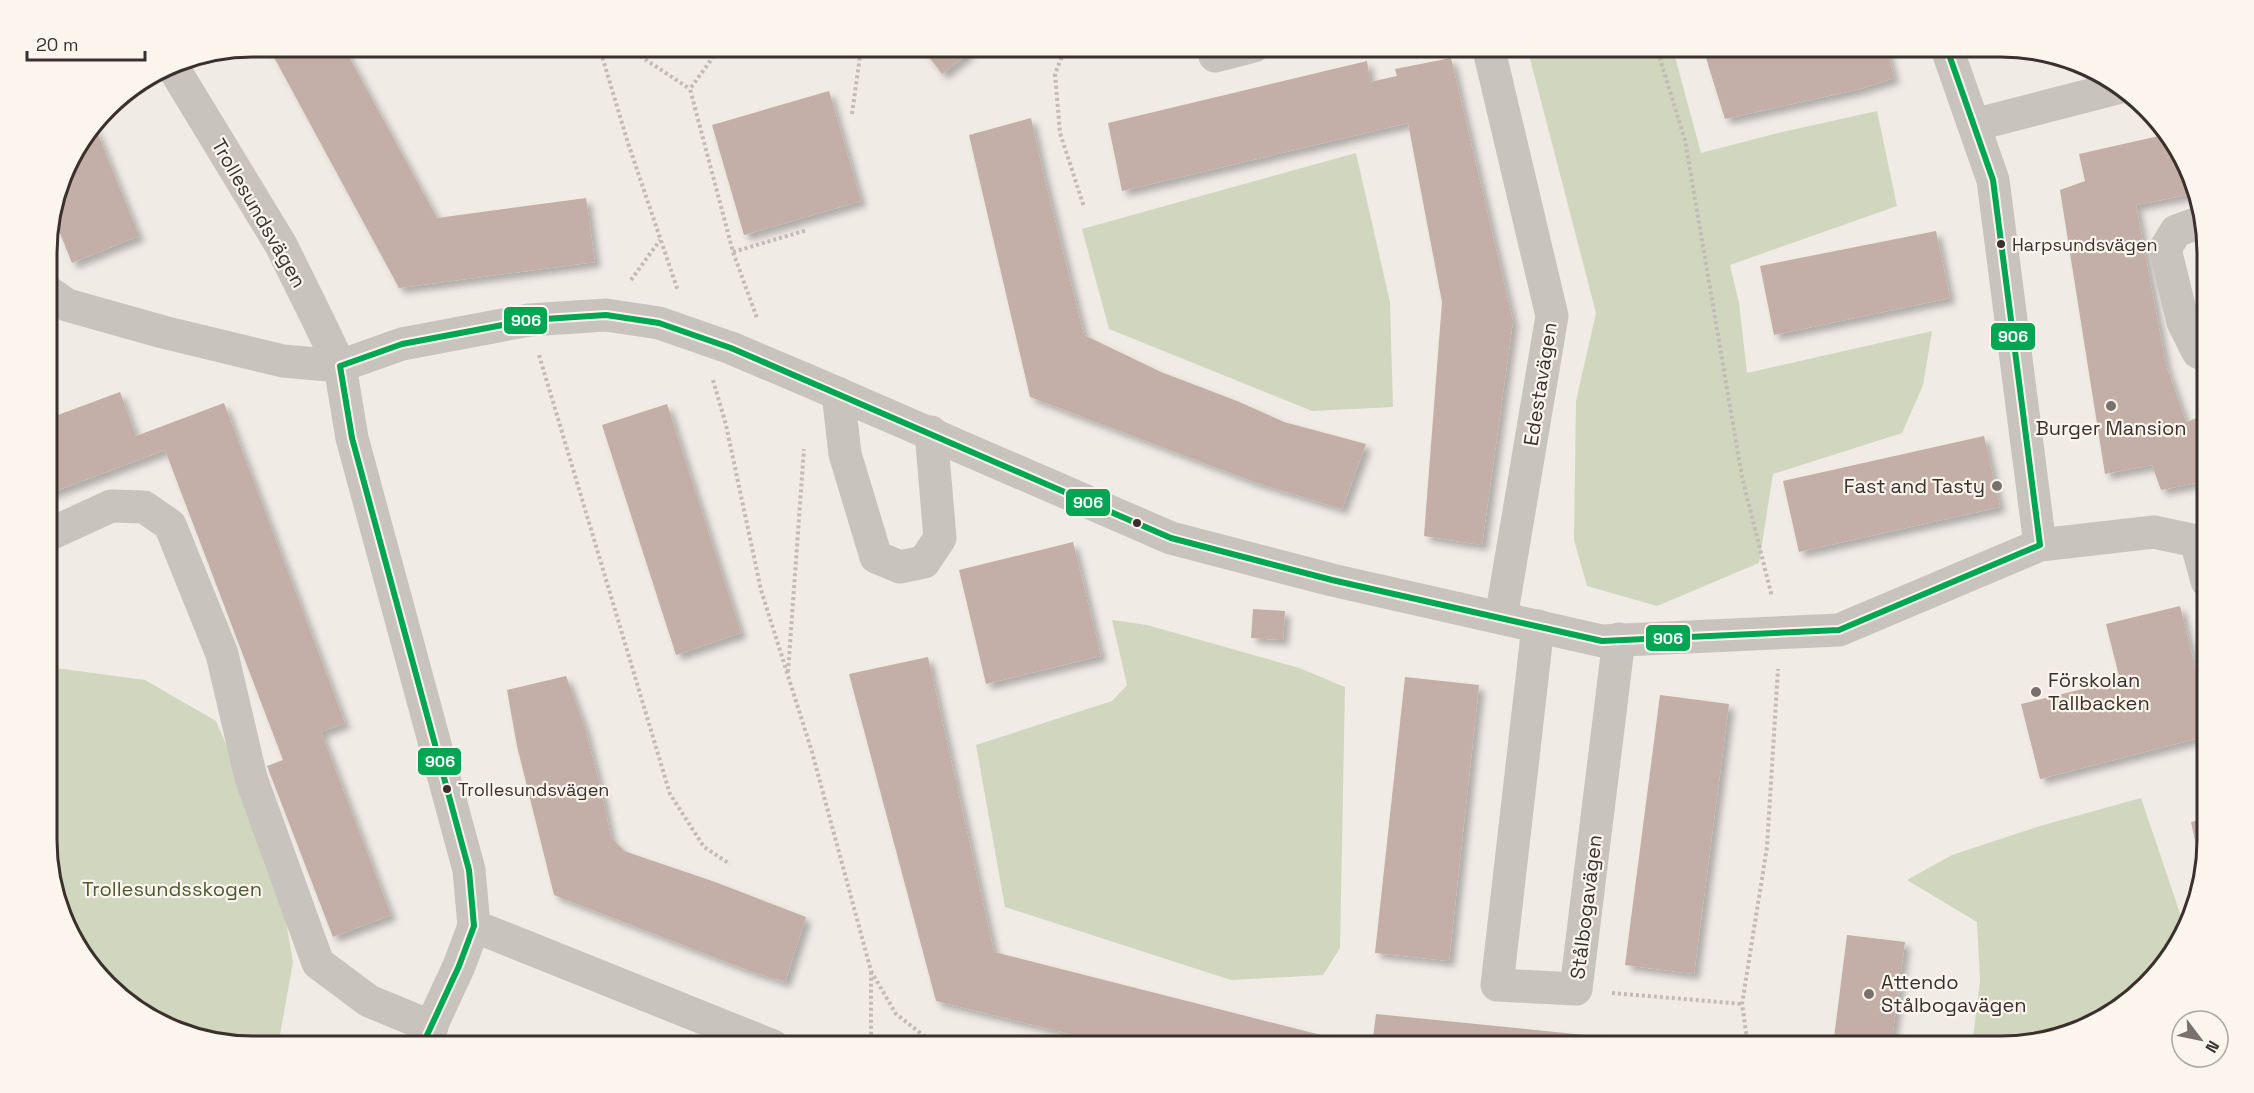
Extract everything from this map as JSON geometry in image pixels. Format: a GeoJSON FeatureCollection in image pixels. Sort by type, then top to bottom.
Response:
{"type":"FeatureCollection","features":[{"type":"Feature","properties":{"kind":"street","name":"Edestavägen"},"geometry":{"type":"LineString","coordinates":[[1491,57],[1552,316],[1500,618]]}},
{"type":"Feature","properties":{"kind":"street"},"geometry":{"type":"LineString","coordinates":[[1950,57],[1993,180],[2040,545]]}},
{"type":"Feature","properties":{"kind":"street","name":"Trollesundsvägen"},"geometry":{"type":"LineString","coordinates":[[176,73],[281,245],[340,366],[352,438],[469,870],[474,927],[427,1036]]}},
{"type":"Feature","properties":{"kind":"street"},"geometry":{"type":"LineString","coordinates":[[1974,125],[2109,90]]}},
{"type":"Feature","properties":{"kind":"street"},"geometry":{"type":"LineString","coordinates":[[2194,224],[2176,231],[2164,249],[2183,322],[2197,349]]}},
{"type":"Feature","properties":{"kind":"street"},"geometry":{"type":"LineString","coordinates":[[57,298],[67,305],[163,332],[283,361],[340,366],[402,344],[529,320],[606,315],[659,322],[731,348],[931,432],[1171,538],[1332,580],[1602,641],[1839,630],[2040,545],[2154,532],[2197,539]]}},
{"type":"Feature","properties":{"kind":"street"},"geometry":{"type":"LineString","coordinates":[[838,393],[845,454],[876,557],[900,567],[924,562],[940,538],[931,432]]}},
{"type":"Feature","properties":{"kind":"street","name":"Trollesundsvägen"},"geometry":{"type":"LineString","coordinates":[[57,531],[111,506],[144,507],[170,525],[222,654],[251,778],[318,963],[369,1001],[425,1036]]}},
{"type":"Feature","properties":{"kind":"street","name":"Stålbogavägen"},"geometry":{"type":"LineString","coordinates":[[1538,626],[1497,984],[1576,989],[1619,639]]}},
{"type":"Feature","properties":{"kind":"street"},"geometry":{"type":"LineString","coordinates":[[474,927],[748,1036]]}},
{"type":"Feature","properties":{"kind":"path"},"geometry":{"type":"LineString","coordinates":[[602,57],[628,144],[681,297]]}},
{"type":"Feature","properties":{"kind":"path"},"geometry":{"type":"LineString","coordinates":[[642,57],[690,89],[733,252],[774,367]]}},
{"type":"Feature","properties":{"kind":"path"},"geometry":{"type":"LineString","coordinates":[[690,89],[713,57]]}},
{"type":"Feature","properties":{"kind":"path"},"geometry":{"type":"LineString","coordinates":[[852,114],[860,57]]}},
{"type":"Feature","properties":{"kind":"path"},"geometry":{"type":"LineString","coordinates":[[1062,57],[1055,74],[1059,133],[1084,207]]}},
{"type":"Feature","properties":{"kind":"path"},"geometry":{"type":"LineString","coordinates":[[1659,57],[1685,140],[1742,477],[1780,632],[1767,847],[1742,1004],[1747,1036]]}},
{"type":"Feature","properties":{"kind":"path"},"geometry":{"type":"LineString","coordinates":[[733,252],[807,230]]}},
{"type":"Feature","properties":{"kind":"path"},"geometry":{"type":"LineString","coordinates":[[606,315],[660,240]]}},
{"type":"Feature","properties":{"kind":"path"},"geometry":{"type":"LineString","coordinates":[[529,320],[670,794],[704,847],[730,864]]}},
{"type":"Feature","properties":{"kind":"path"},"geometry":{"type":"LineString","coordinates":[[710,371],[726,425],[761,590],[812,752],[871,971],[871,1036]]}},
{"type":"Feature","properties":{"kind":"path"},"geometry":{"type":"LineString","coordinates":[[788,675],[805,440]]}},
{"type":"Feature","properties":{"kind":"path"},"geometry":{"type":"LineString","coordinates":[[871,971],[896,1014],[925,1036]]}},
{"type":"Feature","properties":{"kind":"path"},"geometry":{"type":"LineString","coordinates":[[1576,989],[1742,1004]]}},
{"type":"Feature","properties":{"kind":"green space"},"geometry":{"type":"Polygon","coordinates":[[[1530,57],[1675,57],[1701,153],[1877,111],[1897,206],[1730,265],[1739,303],[1747,373],[1932,331],[1923,385],[1902,433],[1773,474],[1759,563],[1657,606],[1587,586],[1574,540],[1576,401],[1596,313],[1530,57]]]}},
{"type":"Feature","properties":{"kind":"green space"},"geometry":{"type":"Polygon","coordinates":[[[1356,153],[1390,302],[1393,407],[1312,411],[1109,329],[1082,229],[1356,153]]]}},
{"type":"Feature","properties":{"kind":"green space"},"geometry":{"type":"Polygon","coordinates":[[[1112,620],[1147,625],[1299,668],[1345,687],[1340,948],[1323,975],[1231,980],[1005,907],[976,745],[1112,701],[1127,685],[1112,620]]]}},
{"type":"Feature","properties":{"kind":"green space","name":"Trollesundsskogen"},"geometry":{"type":"Polygon","coordinates":[[[57,668],[145,680],[216,721],[275,858],[293,962],[280,1036],[253,1036],[227,1034],[190,1026],[155,1010],[114,979],[97,959],[72,915],[59,866],[57,668]]]}},
{"type":"Feature","properties":{"kind":"green space"},"geometry":{"type":"Polygon","coordinates":[[[2141,798],[2181,917],[2171,938],[2140,979],[2099,1010],[2064,1026],[2039,1032],[2014,1036],[1973,1036],[1980,981],[1977,922],[1907,880],[1952,855],[2040,826],[2141,798]]]}},
{"type":"Feature","properties":{"kind":"building"},"geometry":{"type":"Polygon","coordinates":[[[274,57],[349,57],[437,218],[586,198],[595,262],[399,288],[274,57]]]}},
{"type":"Feature","properties":{"kind":"building"},"geometry":{"type":"Polygon","coordinates":[[[929,57],[964,57],[942,74],[929,57]]]}},
{"type":"Feature","properties":{"kind":"building"},"geometry":{"type":"Polygon","coordinates":[[[1889,57],[1894,78],[1860,89],[1725,119],[1706,58],[1889,57]]]}},
{"type":"Feature","properties":{"kind":"building"},"geometry":{"type":"Polygon","coordinates":[[[1451,58],[1513,321],[1482,545],[1424,536],[1442,302],[1408,123],[1122,191],[1108,123],[1367,61],[1370,82],[1397,76],[1395,69],[1451,58]]]}},
{"type":"Feature","properties":{"kind":"building"},"geometry":{"type":"Polygon","coordinates":[[[829,91],[861,201],[744,235],[712,125],[829,91]]]}},
{"type":"Feature","properties":{"kind":"building"},"geometry":{"type":"Polygon","coordinates":[[[1031,118],[1084,335],[1161,372],[1284,422],[1366,444],[1342,509],[1257,483],[1030,397],[969,135],[1031,118]]]}},
{"type":"Feature","properties":{"kind":"building"},"geometry":{"type":"Polygon","coordinates":[[[98,134],[139,236],[72,263],[59,230],[64,202],[83,155],[98,134]]]}},
{"type":"Feature","properties":{"kind":"building"},"geometry":{"type":"Polygon","coordinates":[[[2158,136],[2182,178],[2188,195],[2136,205],[2166,365],[2186,422],[2197,418],[2197,483],[2161,490],[2152,465],[2105,474],[2060,190],[2085,181],[2079,154],[2158,136]]]}},
{"type":"Feature","properties":{"kind":"building"},"geometry":{"type":"Polygon","coordinates":[[[1936,231],[1950,298],[1774,335],[1760,266],[1936,231]]]}},
{"type":"Feature","properties":{"kind":"building"},"geometry":{"type":"Polygon","coordinates":[[[120,392],[136,436],[224,403],[345,723],[321,732],[391,915],[333,937],[267,766],[283,760],[165,450],[57,491],[57,415],[120,392]]]}},
{"type":"Feature","properties":{"kind":"building"},"geometry":{"type":"Polygon","coordinates":[[[667,404],[741,633],[676,655],[602,425],[667,404]]]}},
{"type":"Feature","properties":{"kind":"building"},"geometry":{"type":"Polygon","coordinates":[[[1984,436],[2000,507],[1799,552],[1783,481],[1984,436]]]}},
{"type":"Feature","properties":{"kind":"building"},"geometry":{"type":"Polygon","coordinates":[[[1073,542],[1101,656],[986,684],[959,570],[1073,542]]]}},
{"type":"Feature","properties":{"kind":"building"},"geometry":{"type":"Polygon","coordinates":[[[2180,606],[2197,674],[2197,739],[2040,779],[2021,704],[2120,680],[2106,624],[2180,606]]]}},
{"type":"Feature","properties":{"kind":"building"},"geometry":{"type":"Polygon","coordinates":[[[1253,609],[1285,611],[1283,640],[1251,638],[1253,609]]]}},
{"type":"Feature","properties":{"kind":"building"},"geometry":{"type":"Polygon","coordinates":[[[928,657],[994,952],[1325,1036],[1078,1036],[936,1001],[849,674],[928,657]]]}},
{"type":"Feature","properties":{"kind":"building"},"geometry":{"type":"Polygon","coordinates":[[[566,676],[585,728],[611,837],[624,851],[715,882],[806,917],[785,982],[750,971],[554,895],[517,746],[507,690],[566,676]]]}},
{"type":"Feature","properties":{"kind":"building"},"geometry":{"type":"Polygon","coordinates":[[[1405,677],[1479,685],[1449,961],[1375,953],[1405,677]]]}},
{"type":"Feature","properties":{"kind":"building"},"geometry":{"type":"Polygon","coordinates":[[[1660,695],[1729,704],[1694,974],[1625,965],[1660,695]]]}},
{"type":"Feature","properties":{"kind":"building"},"geometry":{"type":"Polygon","coordinates":[[[2197,820],[2197,850],[2191,822],[2197,820]]]}},
{"type":"Feature","properties":{"kind":"building","name":"Attendo Stålbogavägen"},"geometry":{"type":"Polygon","coordinates":[[[1847,935],[1905,942],[1892,1036],[1834,1036],[1847,935]]]}},
{"type":"Feature","properties":{"kind":"building"},"geometry":{"type":"Polygon","coordinates":[[[1376,1014],[1595,1036],[1373,1036],[1376,1014]]]}},
{"type":"Feature","properties":{"kind":"transit line","name":"906"},"geometry":{"type":"LineString","coordinates":[[427,1036],[459,966],[474,926],[469,870],[352,438],[340,366],[402,344],[529,320],[606,315],[659,323],[731,348],[1171,538],[1332,580],[1602,641],[1839,630],[2040,545],[1993,180],[1950,57]]}},
{"type":"Feature","properties":{"kind":"place","name":"Harpsundsvägen"},"geometry":{"type":"Point","coordinates":[2001,244]}},
{"type":"Feature","properties":{"kind":"place","name":"Burger Mansion"},"geometry":{"type":"Point","coordinates":[2111,406]}},
{"type":"Feature","properties":{"kind":"place","name":"Fast and Tasty"},"geometry":{"type":"Point","coordinates":[1997,486]}},
{"type":"Feature","properties":{"kind":"place","name":"Förskolan Tallbacken"},"geometry":{"type":"Point","coordinates":[2036,692]}},
{"type":"Feature","properties":{"kind":"place","name":"Trollesundsvägen"},"geometry":{"type":"Point","coordinates":[447,789]}},
{"type":"Feature","properties":{"kind":"place","name":"Attendo Stålbogavägen"},"geometry":{"type":"Point","coordinates":[1869,994]}}]}
